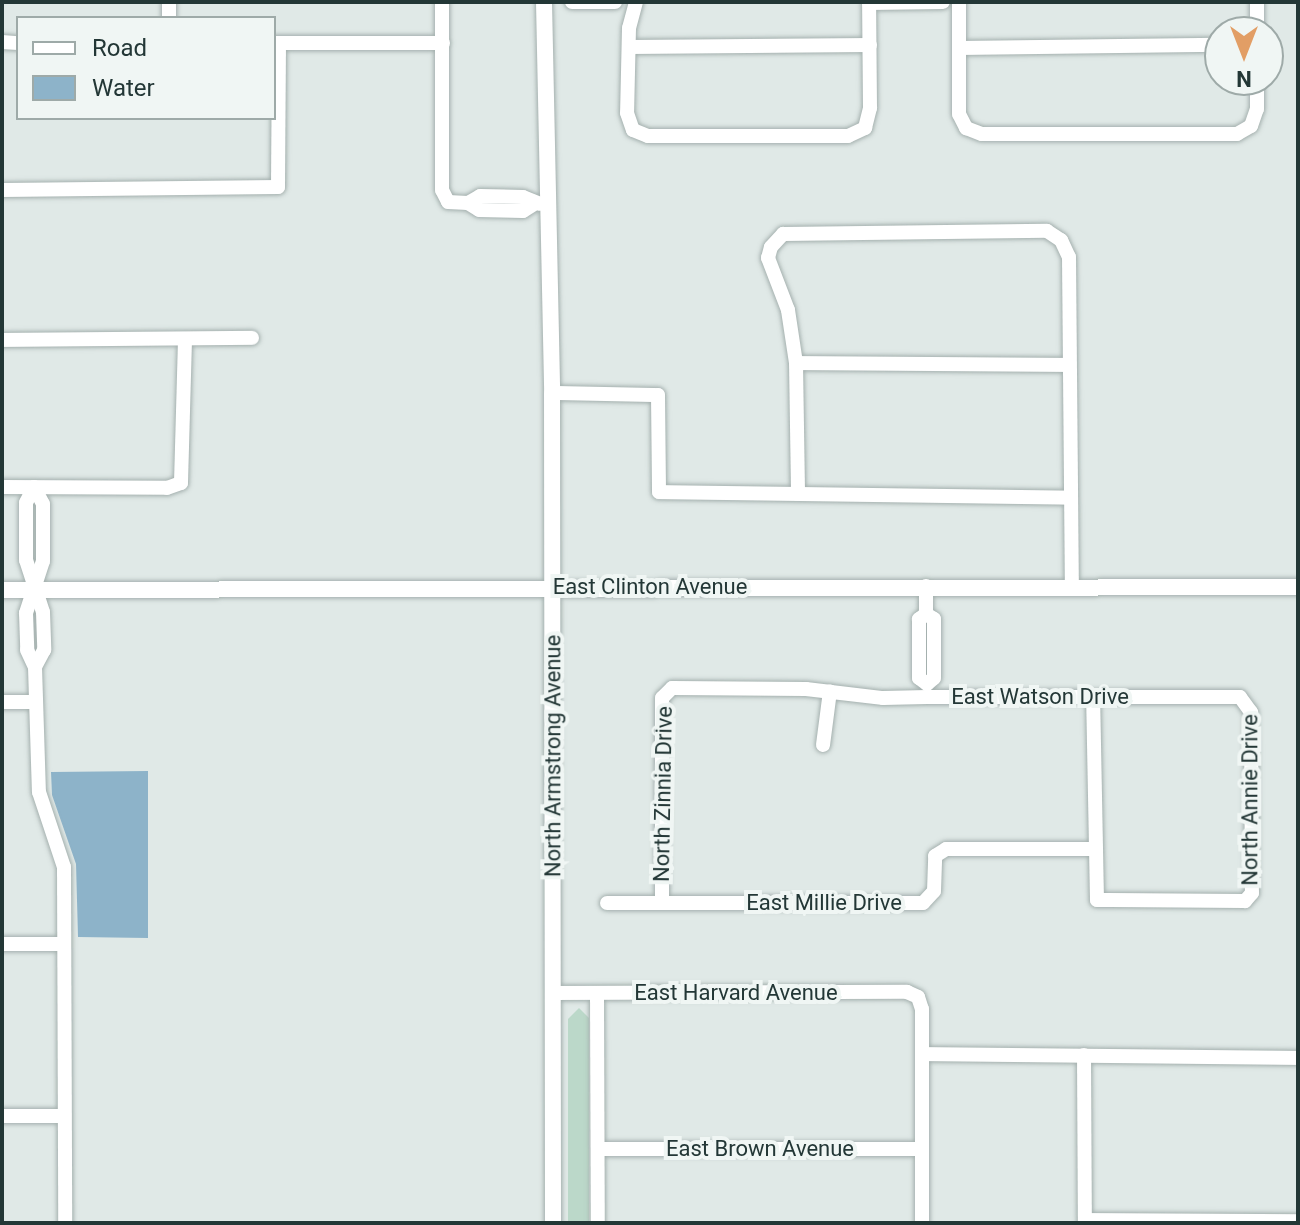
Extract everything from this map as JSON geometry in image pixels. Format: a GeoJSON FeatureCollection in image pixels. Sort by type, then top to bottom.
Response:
{"type":"FeatureCollection","features":[{"type":"Feature","properties":{"kind":"street"},"geometry":{"type":"LineString","coordinates":[[442,2],[442,190],[448,202],[468,203],[479,210],[523,211],[540,204]]}},
{"type":"Feature","properties":{"kind":"street","name":"North Armstrong Avenue"},"geometry":{"type":"LineString","coordinates":[[544,2],[540,204],[552,393],[553,1223]]}},
{"type":"Feature","properties":{"kind":"street"},"geometry":{"type":"LineString","coordinates":[[572,2],[605,3]]}},
{"type":"Feature","properties":{"kind":"street"},"geometry":{"type":"LineString","coordinates":[[636,2],[629,47],[627,113],[633,130],[648,136],[848,136],[865,128],[867,118],[869,2],[943,2]]}},
{"type":"Feature","properties":{"kind":"street"},"geometry":{"type":"LineString","coordinates":[[959,2],[959,114],[966,128],[982,134],[1237,134],[1254,118],[1256,96]]}},
{"type":"Feature","properties":{"kind":"street"},"geometry":{"type":"LineString","coordinates":[[2,190],[278,187],[277,43],[443,43]]}},
{"type":"Feature","properties":{"kind":"street"},"geometry":{"type":"LineString","coordinates":[[629,47],[870,45]]}},
{"type":"Feature","properties":{"kind":"street"},"geometry":{"type":"LineString","coordinates":[[959,48],[1204,45]]}},
{"type":"Feature","properties":{"kind":"street"},"geometry":{"type":"LineString","coordinates":[[798,494],[796,363],[788,310],[768,258],[783,234],[1047,231],[1061,240],[1069,257],[1072,587]]}},
{"type":"Feature","properties":{"kind":"street"},"geometry":{"type":"LineString","coordinates":[[2,340],[252,338]]}},
{"type":"Feature","properties":{"kind":"street"},"geometry":{"type":"LineString","coordinates":[[2,487],[181,483],[185,339]]}},
{"type":"Feature","properties":{"kind":"street"},"geometry":{"type":"LineString","coordinates":[[796,363],[1069,365]]}},
{"type":"Feature","properties":{"kind":"street"},"geometry":{"type":"LineString","coordinates":[[552,393],[658,395],[659,492],[1069,498]]}},
{"type":"Feature","properties":{"kind":"street"},"geometry":{"type":"LineString","coordinates":[[34,487],[43,504],[43,561],[34,590],[43,612],[44,650],[35,667],[39,792],[64,867],[65,1223]]}},
{"type":"Feature","properties":{"kind":"street"},"geometry":{"type":"LineString","coordinates":[[926,586],[926,614],[919,619],[919,678],[927,691]]}},
{"type":"Feature","properties":{"kind":"street","name":"East Clinton Avenue"},"geometry":{"type":"LineString","coordinates":[[2,590],[1298,587]]}},
{"type":"Feature","properties":{"kind":"street","name":"East Watson Drive"},"geometry":{"type":"LineString","coordinates":[[672,688],[1240,697],[1248,702]]}},
{"type":"Feature","properties":{"kind":"street","name":"North Zinnia Drive"},"geometry":{"type":"LineString","coordinates":[[662,902],[662,698],[672,688]]}},
{"type":"Feature","properties":{"kind":"street"},"geometry":{"type":"LineString","coordinates":[[823,745],[830,691]]}},
{"type":"Feature","properties":{"kind":"street"},"geometry":{"type":"LineString","coordinates":[[1093,697],[1093,849]]}},
{"type":"Feature","properties":{"kind":"street"},"geometry":{"type":"LineString","coordinates":[[2,702],[36,702]]}},
{"type":"Feature","properties":{"kind":"street","name":"North Annie Drive"},"geometry":{"type":"LineString","coordinates":[[1093,849],[1097,900],[1239,902],[1249,898],[1248,702]]}},
{"type":"Feature","properties":{"kind":"street","name":"East Millie Drive"},"geometry":{"type":"LineString","coordinates":[[607,903],[923,903],[934,891],[935,856],[946,849],[1093,849]]}},
{"type":"Feature","properties":{"kind":"street"},"geometry":{"type":"LineString","coordinates":[[2,944],[64,944]]}},
{"type":"Feature","properties":{"kind":"street","name":"East Harvard Avenue"},"geometry":{"type":"LineString","coordinates":[[552,993],[907,992],[918,997],[923,1054]]}},
{"type":"Feature","properties":{"kind":"street"},"geometry":{"type":"LineString","coordinates":[[597,993],[598,1223]]}},
{"type":"Feature","properties":{"kind":"street"},"geometry":{"type":"LineString","coordinates":[[922,1223],[923,1054],[1297,1058]]}},
{"type":"Feature","properties":{"kind":"street"},"geometry":{"type":"LineString","coordinates":[[1084,1055],[1085,1221],[1298,1221]]}},
{"type":"Feature","properties":{"kind":"street"},"geometry":{"type":"LineString","coordinates":[[2,1116],[63,1116]]}},
{"type":"Feature","properties":{"kind":"street","name":"East Brown Avenue"},"geometry":{"type":"LineString","coordinates":[[598,1149],[922,1149]]}},
{"type":"Feature","properties":{"kind":"green space"},"geometry":{"type":"Polygon","coordinates":[[[579,1008],[589,1018],[589,1223],[568,1223],[568,1019],[579,1008]]]}},
{"type":"Feature","properties":{"kind":"water"},"geometry":{"type":"Polygon","coordinates":[[[148,771],[148,938],[78,937],[76,864],[52,795],[51,772],[148,771]]]}}]}
